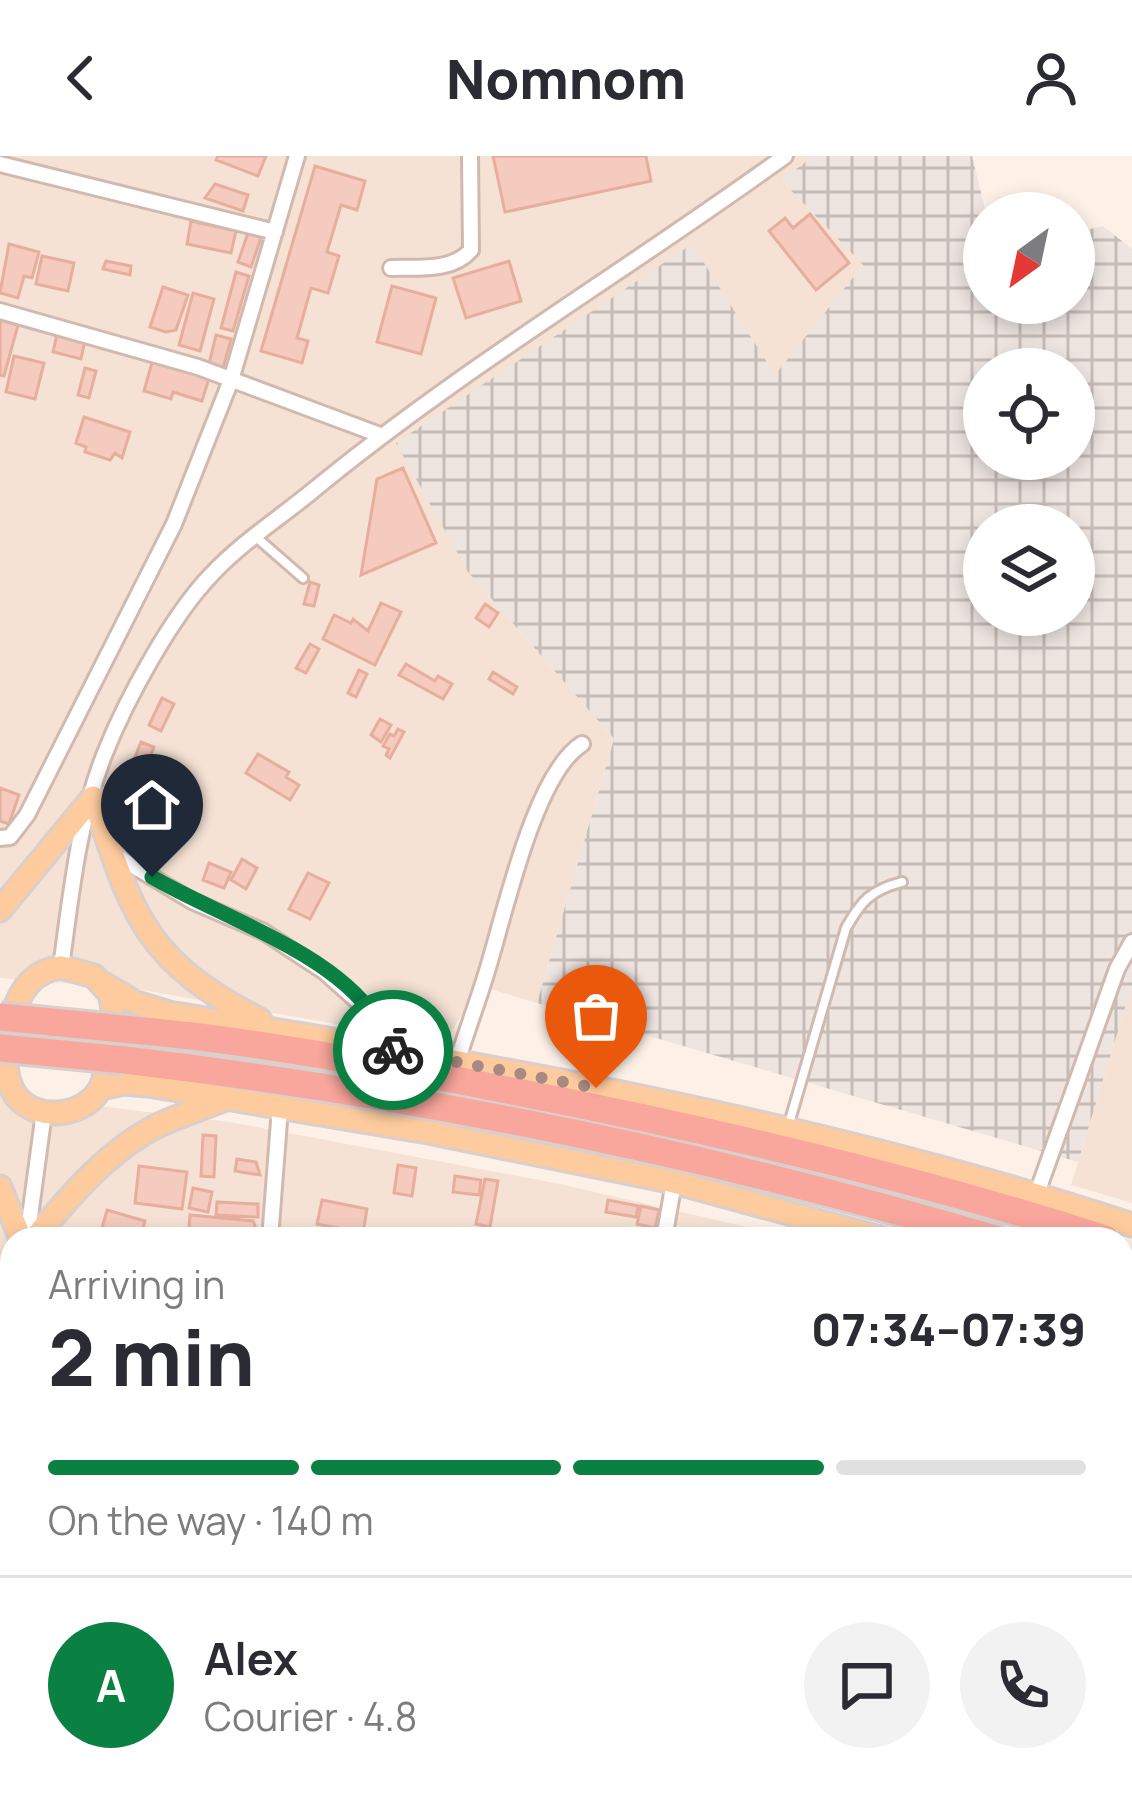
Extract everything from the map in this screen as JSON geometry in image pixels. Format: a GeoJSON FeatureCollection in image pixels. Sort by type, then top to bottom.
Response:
{"type":"FeatureCollection","features":[{"type":"Feature","properties":{"kind":"highway"},"geometry":{"type":"LineString","coordinates":[[0,1017],[195,1035],[386,1066],[684,1126],[896,1178],[1065,1227]]}},
{"type":"Feature","properties":{"kind":"highway"},"geometry":{"type":"LineString","coordinates":[[0,1048],[125,1060],[382,1097],[559,1129],[676,1169],[940,1227]]}},
{"type":"Feature","properties":{"kind":"highway"},"geometry":{"type":"LineString","coordinates":[[676,1169],[684,1126]]}},
{"type":"Feature","properties":{"kind":"main road"},"geometry":{"type":"LineString","coordinates":[[93,797],[140,922],[171,963],[221,1000],[282,1031]]}},
{"type":"Feature","properties":{"kind":"main road"},"geometry":{"type":"LineString","coordinates":[[0,910],[93,797]]}},
{"type":"Feature","properties":{"kind":"main road"},"geometry":{"type":"LineString","coordinates":[[0,992],[61,967],[80,970],[136,1003],[169,1013],[458,1059],[788,1128],[907,1158],[1132,1226]]}},
{"type":"Feature","properties":{"kind":"main road"},"geometry":{"type":"LineString","coordinates":[[34,975],[16,1004],[8,1031],[4,1078],[29,1107],[44,1112],[72,1111],[101,1088],[124,1083],[676,1169],[848,1227]]}},
{"type":"Feature","properties":{"kind":"main road"},"geometry":{"type":"LineString","coordinates":[[101,1088],[113,1020],[104,984]]}},
{"type":"Feature","properties":{"kind":"main road"},"geometry":{"type":"LineString","coordinates":[[40,1227],[113,1157],[157,1126],[226,1099]]}},
{"type":"Feature","properties":{"kind":"main road"},"geometry":{"type":"LineString","coordinates":[[0,1187],[22,1227]]}},
{"type":"Feature","properties":{"kind":"street"},"geometry":{"type":"LineString","coordinates":[[0,838],[10,838],[27,815],[174,524],[232,380],[297,156]]}},
{"type":"Feature","properties":{"kind":"street"},"geometry":{"type":"LineString","coordinates":[[391,268],[446,265],[471,250],[470,156]]}},
{"type":"Feature","properties":{"kind":"street"},"geometry":{"type":"LineString","coordinates":[[61,967],[77,854],[103,757],[126,706],[211,574],[380,435],[785,156]]}},
{"type":"Feature","properties":{"kind":"street"},"geometry":{"type":"LineString","coordinates":[[0,164],[275,232]]}},
{"type":"Feature","properties":{"kind":"street"},"geometry":{"type":"LineString","coordinates":[[0,311],[232,380],[380,435]]}},
{"type":"Feature","properties":{"kind":"street"},"geometry":{"type":"LineString","coordinates":[[458,1059],[523,849],[552,779],[582,744]]}},
{"type":"Feature","properties":{"kind":"street"},"geometry":{"type":"LineString","coordinates":[[112,854],[192,901],[264,932],[325,972],[373,1015],[388,1049]]}},
{"type":"Feature","properties":{"kind":"street"},"geometry":{"type":"LineString","coordinates":[[1036,1196],[1132,942]]}},
{"type":"Feature","properties":{"kind":"street"},"geometry":{"type":"LineString","coordinates":[[271,1227],[280,1108]]}},
{"type":"Feature","properties":{"kind":"street"},"geometry":{"type":"LineString","coordinates":[[30,1227],[44,1112]]}},
{"type":"Feature","properties":{"kind":"street"},"geometry":{"type":"LineString","coordinates":[[666,1227],[676,1169]]}},
{"type":"Feature","properties":{"kind":"lane"},"geometry":{"type":"LineString","coordinates":[[256,537],[303,578]]}},
{"type":"Feature","properties":{"kind":"lane"},"geometry":{"type":"LineString","coordinates":[[788,1128],[846,928],[861,901],[878,888],[902,882]]}},
{"type":"Feature","properties":{"kind":"shaded area"},"geometry":{"type":"Polygon","coordinates":[[[0,156],[814,156],[781,180],[863,265],[775,376],[468,572],[614,739],[537,1003],[480,986],[444,1043],[137,989],[0,978],[0,156]]]}},
{"type":"Feature","properties":{"kind":"shaded area"},"geometry":{"type":"Polygon","coordinates":[[[814,156],[972,156],[981,192],[963,192],[963,324],[1095,324],[1095,228],[1103,226],[1132,249],[1132,985],[1078,1162],[537,1003],[614,739],[468,572],[396,443],[692,244],[775,375],[863,265],[781,180],[814,156]]]}},
{"type":"Feature","properties":{"kind":"shaded area"},"geometry":{"type":"Polygon","coordinates":[[[1132,985],[1132,1203],[1071,1185],[1132,985]]]}},
{"type":"Feature","properties":{"kind":"shaded area"},"geometry":{"type":"Polygon","coordinates":[[[0,1094],[230,1122],[556,1183],[747,1227],[0,1227],[0,1094]]]}},
{"type":"Feature","properties":{"kind":"building"},"geometry":{"type":"Polygon","coordinates":[[[218,156],[266,156],[258,176],[216,160],[218,156]]]}},
{"type":"Feature","properties":{"kind":"building"},"geometry":{"type":"Polygon","coordinates":[[[493,156],[646,156],[651,181],[505,212],[493,156]]]}},
{"type":"Feature","properties":{"kind":"building"},"geometry":{"type":"Polygon","coordinates":[[[315,166],[365,181],[357,210],[341,205],[327,252],[339,256],[328,293],[311,288],[297,338],[308,341],[302,363],[261,351],[315,166]]]}},
{"type":"Feature","properties":{"kind":"building"},"geometry":{"type":"Polygon","coordinates":[[[215,184],[248,195],[243,211],[205,198],[215,184]]]}},
{"type":"Feature","properties":{"kind":"building"},"geometry":{"type":"Polygon","coordinates":[[[810,214],[849,263],[816,290],[769,231],[785,218],[793,228],[810,214]]]}},
{"type":"Feature","properties":{"kind":"building"},"geometry":{"type":"Polygon","coordinates":[[[191,221],[236,231],[231,253],[187,244],[191,221]]]}},
{"type":"Feature","properties":{"kind":"building"},"geometry":{"type":"Polygon","coordinates":[[[249,230],[262,235],[251,267],[238,262],[249,230]]]}},
{"type":"Feature","properties":{"kind":"building"},"geometry":{"type":"Polygon","coordinates":[[[9,244],[39,252],[32,278],[24,276],[18,298],[0,293],[9,244]]]}},
{"type":"Feature","properties":{"kind":"building"},"geometry":{"type":"Polygon","coordinates":[[[42,256],[74,263],[68,291],[36,284],[42,256]]]}},
{"type":"Feature","properties":{"kind":"building"},"geometry":{"type":"Polygon","coordinates":[[[106,261],[131,266],[130,275],[103,269],[106,261]]]}},
{"type":"Feature","properties":{"kind":"building"},"geometry":{"type":"Polygon","coordinates":[[[509,261],[521,301],[466,318],[453,278],[509,261]]]}},
{"type":"Feature","properties":{"kind":"building"},"geometry":{"type":"Polygon","coordinates":[[[236,272],[249,276],[233,331],[221,328],[236,272]]]}},
{"type":"Feature","properties":{"kind":"building"},"geometry":{"type":"Polygon","coordinates":[[[392,286],[436,298],[421,354],[377,342],[392,286]]]}},
{"type":"Feature","properties":{"kind":"building"},"geometry":{"type":"Polygon","coordinates":[[[163,287],[188,295],[176,330],[166,332],[150,327],[163,287]]]}},
{"type":"Feature","properties":{"kind":"building"},"geometry":{"type":"Polygon","coordinates":[[[193,293],[214,299],[200,351],[179,345],[193,293]]]}},
{"type":"Feature","properties":{"kind":"building"},"geometry":{"type":"Polygon","coordinates":[[[0,320],[18,325],[4,376],[0,375],[0,320]]]}},
{"type":"Feature","properties":{"kind":"building"},"geometry":{"type":"Polygon","coordinates":[[[57,334],[85,340],[81,359],[53,352],[57,334]]]}},
{"type":"Feature","properties":{"kind":"building"},"geometry":{"type":"Polygon","coordinates":[[[216,335],[231,339],[223,368],[209,364],[216,335]]]}},
{"type":"Feature","properties":{"kind":"building"},"geometry":{"type":"Polygon","coordinates":[[[14,356],[44,363],[35,399],[6,392],[14,356]]]}},
{"type":"Feature","properties":{"kind":"building"},"geometry":{"type":"Polygon","coordinates":[[[153,359],[210,375],[202,401],[173,392],[171,399],[144,391],[153,359]]]}},
{"type":"Feature","properties":{"kind":"building"},"geometry":{"type":"Polygon","coordinates":[[[85,368],[96,371],[89,398],[78,395],[85,368]]]}},
{"type":"Feature","properties":{"kind":"building"},"geometry":{"type":"Polygon","coordinates":[[[84,417],[130,432],[122,458],[115,453],[110,460],[85,452],[86,447],[76,443],[84,417]]]}},
{"type":"Feature","properties":{"kind":"building"},"geometry":{"type":"Polygon","coordinates":[[[403,468],[436,543],[361,575],[377,479],[403,468]]]}},
{"type":"Feature","properties":{"kind":"building"},"geometry":{"type":"Polygon","coordinates":[[[310,582],[319,585],[314,606],[304,604],[310,582]]]}},
{"type":"Feature","properties":{"kind":"building"},"geometry":{"type":"Polygon","coordinates":[[[381,603],[401,612],[375,665],[323,639],[334,615],[351,623],[353,619],[368,631],[381,603]]]}},
{"type":"Feature","properties":{"kind":"building"},"geometry":{"type":"Polygon","coordinates":[[[485,604],[498,613],[489,627],[476,618],[485,604]]]}},
{"type":"Feature","properties":{"kind":"building"},"geometry":{"type":"Polygon","coordinates":[[[310,644],[319,649],[306,673],[296,668],[310,644]]]}},
{"type":"Feature","properties":{"kind":"building"},"geometry":{"type":"Polygon","coordinates":[[[406,664],[435,681],[438,676],[452,684],[443,699],[399,675],[406,664]]]}},
{"type":"Feature","properties":{"kind":"building"},"geometry":{"type":"Polygon","coordinates":[[[359,670],[367,674],[356,697],[348,693],[359,670]]]}},
{"type":"Feature","properties":{"kind":"building"},"geometry":{"type":"Polygon","coordinates":[[[493,672],[517,687],[513,694],[489,679],[493,672]]]}},
{"type":"Feature","properties":{"kind":"building"},"geometry":{"type":"Polygon","coordinates":[[[162,698],[174,704],[161,731],[149,725],[162,698]]]}},
{"type":"Feature","properties":{"kind":"building"},"geometry":{"type":"Polygon","coordinates":[[[380,719],[391,725],[381,742],[371,735],[380,719]]]}},
{"type":"Feature","properties":{"kind":"building"},"geometry":{"type":"Polygon","coordinates":[[[398,729],[404,732],[390,758],[386,755],[389,749],[383,746],[398,729]]]}},
{"type":"Feature","properties":{"kind":"building"},"geometry":{"type":"Polygon","coordinates":[[[141,742],[154,747],[147,764],[134,760],[141,742]]]}},
{"type":"Feature","properties":{"kind":"building"},"geometry":{"type":"Polygon","coordinates":[[[258,754],[289,772],[286,777],[299,785],[290,800],[246,773],[258,754]]]}},
{"type":"Feature","properties":{"kind":"building"},"geometry":{"type":"Polygon","coordinates":[[[0,788],[19,795],[9,824],[0,821],[0,788]]]}},
{"type":"Feature","properties":{"kind":"building"},"geometry":{"type":"Polygon","coordinates":[[[242,859],[257,868],[246,889],[231,880],[242,859]]]}},
{"type":"Feature","properties":{"kind":"building"},"geometry":{"type":"Polygon","coordinates":[[[209,863],[231,872],[224,888],[203,880],[209,863]]]}},
{"type":"Feature","properties":{"kind":"building"},"geometry":{"type":"Polygon","coordinates":[[[308,873],[329,883],[310,919],[289,909],[308,873]]]}},
{"type":"Feature","properties":{"kind":"building"},"geometry":{"type":"Polygon","coordinates":[[[203,1135],[216,1136],[214,1177],[201,1176],[203,1135]]]}},
{"type":"Feature","properties":{"kind":"building"},"geometry":{"type":"Polygon","coordinates":[[[237,1159],[256,1162],[260,1175],[235,1171],[237,1159]]]}},
{"type":"Feature","properties":{"kind":"building"},"geometry":{"type":"Polygon","coordinates":[[[398,1165],[416,1168],[412,1196],[394,1193],[398,1165]]]}},
{"type":"Feature","properties":{"kind":"building"},"geometry":{"type":"Polygon","coordinates":[[[139,1166],[187,1172],[182,1209],[135,1203],[139,1166]]]}},
{"type":"Feature","properties":{"kind":"building"},"geometry":{"type":"Polygon","coordinates":[[[455,1176],[481,1180],[479,1195],[453,1192],[455,1176]]]}},
{"type":"Feature","properties":{"kind":"building"},"geometry":{"type":"Polygon","coordinates":[[[485,1179],[498,1181],[490,1227],[476,1224],[485,1179]]]}},
{"type":"Feature","properties":{"kind":"building"},"geometry":{"type":"Polygon","coordinates":[[[193,1188],[212,1192],[208,1212],[189,1208],[193,1188]]]}},
{"type":"Feature","properties":{"kind":"building"},"geometry":{"type":"Polygon","coordinates":[[[322,1200],[367,1209],[364,1227],[317,1224],[322,1200]]]}},
{"type":"Feature","properties":{"kind":"building"},"geometry":{"type":"Polygon","coordinates":[[[608,1200],[638,1206],[636,1217],[606,1212],[608,1200]]]}},
{"type":"Feature","properties":{"kind":"building"},"geometry":{"type":"Polygon","coordinates":[[[217,1202],[258,1204],[258,1217],[216,1215],[217,1202]]]}},
{"type":"Feature","properties":{"kind":"building"},"geometry":{"type":"Polygon","coordinates":[[[641,1206],[659,1210],[655,1227],[637,1224],[641,1206]]]}},
{"type":"Feature","properties":{"kind":"building"},"geometry":{"type":"Polygon","coordinates":[[[107,1210],[145,1221],[143,1227],[102,1227],[107,1210]]]}},
{"type":"Feature","properties":{"kind":"building"},"geometry":{"type":"Polygon","coordinates":[[[190,1215],[253,1221],[256,1227],[189,1227],[190,1215]]]}},
{"type":"Feature","properties":{"kind":"way so far"},"geometry":{"type":"LineString","coordinates":[[393,1050],[596,1088]]}},
{"type":"Feature","properties":{"kind":"route"},"geometry":{"type":"LineString","coordinates":[[152,877],[192,901],[264,932],[346,987],[373,1015],[388,1049],[393,1050]]}}]}
